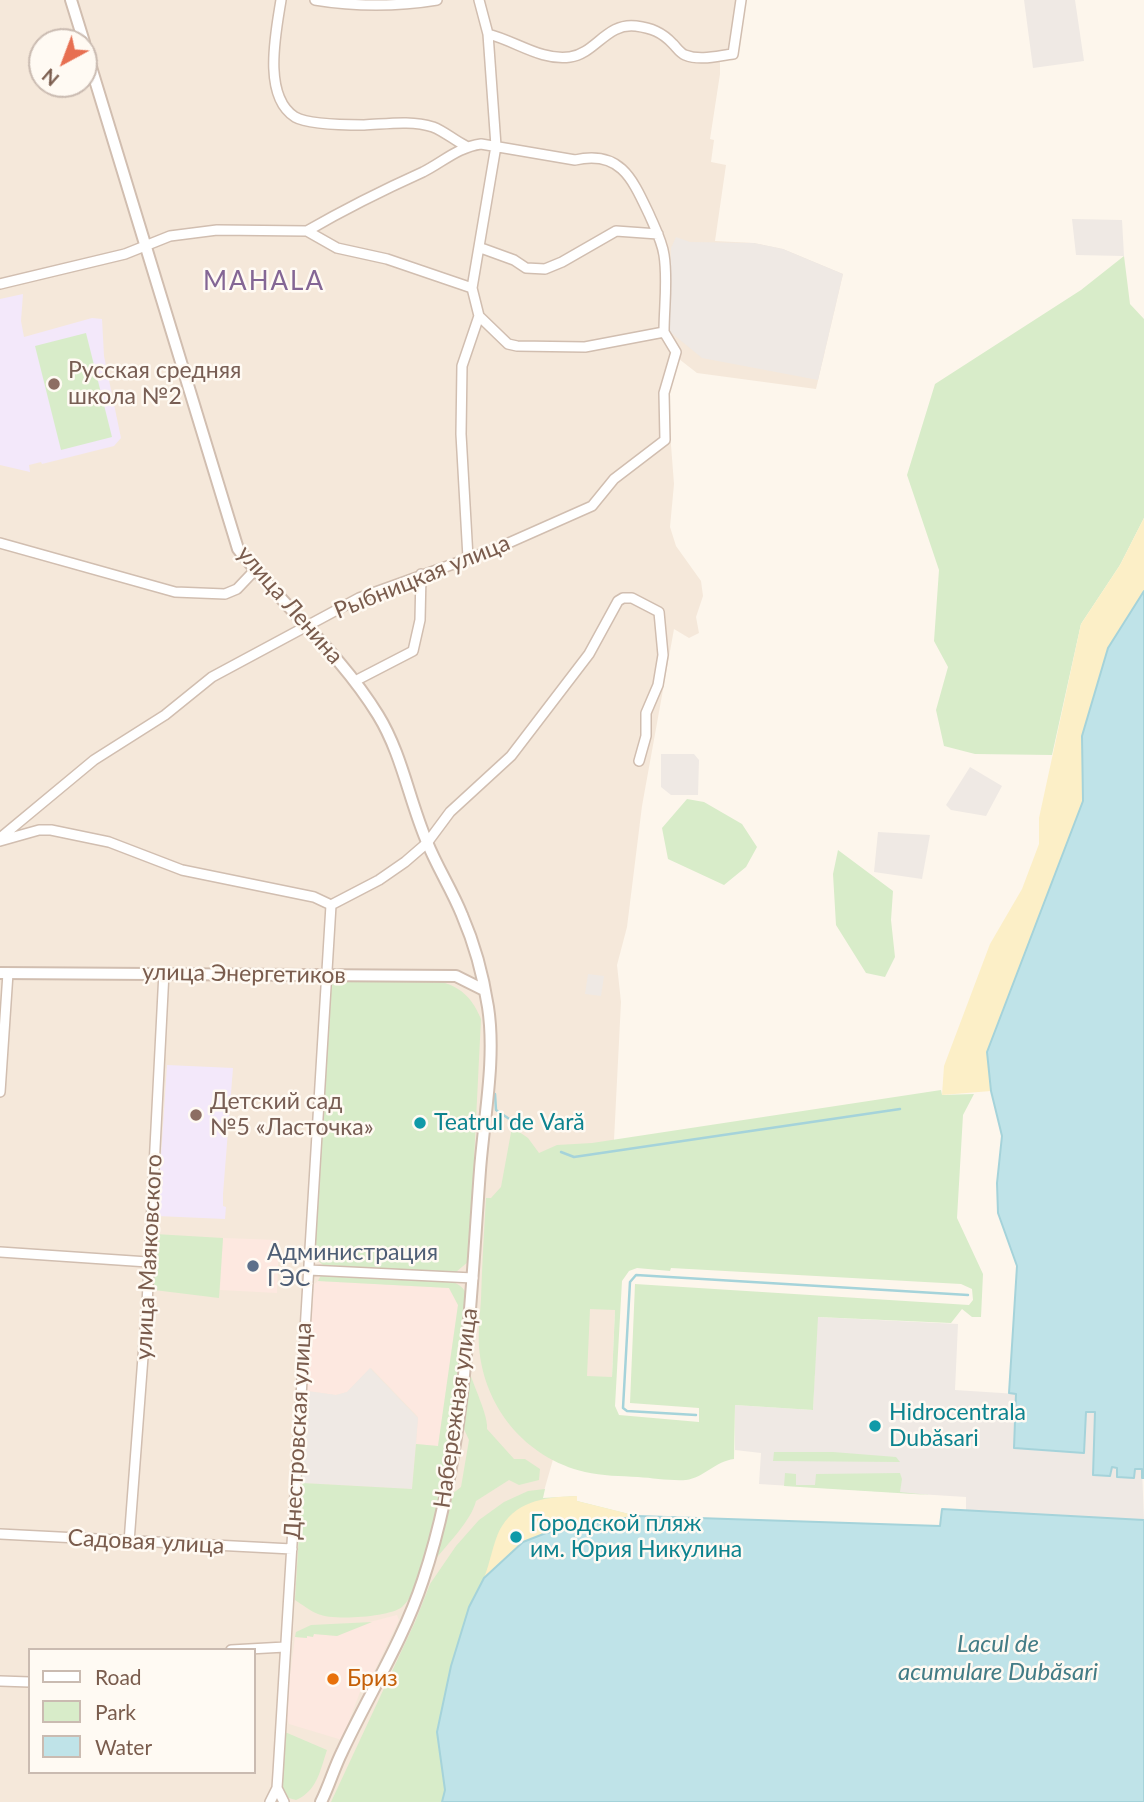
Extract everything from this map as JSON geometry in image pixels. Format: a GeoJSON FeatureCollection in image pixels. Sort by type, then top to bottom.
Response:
{"type":"FeatureCollection","features":[{"type":"Feature","properties":{"kind":"street","name":"улица Ленина"},"geometry":{"type":"LineString","coordinates":[[71,0],[79,28]]}},
{"type":"Feature","properties":{"kind":"street"},"geometry":{"type":"LineString","coordinates":[[281,0],[274,47],[277,90],[285,107],[295,116],[313,122],[416,124],[435,128],[466,146]]}},
{"type":"Feature","properties":{"kind":"street"},"geometry":{"type":"LineString","coordinates":[[315,0],[362,6],[403,6],[437,0]]}},
{"type":"Feature","properties":{"kind":"street"},"geometry":{"type":"LineString","coordinates":[[307,231],[356,202],[425,171],[466,146],[481,144],[496,146],[575,160],[589,157],[609,160],[626,172],[636,186],[665,258],[664,332],[585,347],[517,346],[508,344],[479,316],[472,288],[481,248],[496,146],[488,34],[479,0]]}},
{"type":"Feature","properties":{"kind":"street"},"geometry":{"type":"LineString","coordinates":[[488,34],[509,39],[545,57],[569,57],[583,54],[615,29],[632,25],[656,30],[683,54],[701,58],[733,54],[741,0]]}},
{"type":"Feature","properties":{"kind":"street","name":"улица Ленина"},"geometry":{"type":"LineString","coordinates":[[98,89],[231,533],[238,549],[308,625],[355,681],[378,715],[395,746],[427,843],[466,924],[478,959],[484,990]]}},
{"type":"Feature","properties":{"kind":"street"},"geometry":{"type":"LineString","coordinates":[[0,284],[125,254],[170,236],[217,230],[307,231],[337,247],[387,259],[472,288]]}},
{"type":"Feature","properties":{"kind":"street"},"geometry":{"type":"LineString","coordinates":[[481,248],[514,260],[526,268],[545,268],[562,262],[616,231],[657,234]]}},
{"type":"Feature","properties":{"kind":"street"},"geometry":{"type":"LineString","coordinates":[[468,558],[461,434],[462,366],[479,316]]}},
{"type":"Feature","properties":{"kind":"street","name":"Рыбницкая улица"},"geometry":{"type":"LineString","coordinates":[[0,839],[94,760],[165,715],[212,677],[359,598],[468,558],[592,506],[614,479],[662,445],[665,440],[664,393],[676,352],[664,332]]}},
{"type":"Feature","properties":{"kind":"street"},"geometry":{"type":"LineString","coordinates":[[0,543],[175,592],[225,594],[237,589],[255,570]]}},
{"type":"Feature","properties":{"kind":"street"},"geometry":{"type":"LineString","coordinates":[[355,681],[414,651],[420,620],[421,574]]}},
{"type":"Feature","properties":{"kind":"street"},"geometry":{"type":"LineString","coordinates":[[0,839],[39,830],[61,831],[109,842],[182,870],[229,882],[314,897],[331,905],[379,880],[427,843],[450,812],[511,756],[558,698],[589,654],[618,601],[632,598],[659,612],[663,655],[658,685],[646,713],[646,736],[639,761]]}},
{"type":"Feature","properties":{"kind":"street","name":"Днестровская улица"},"geometry":{"type":"LineString","coordinates":[[284,1802],[277,1788],[331,905]]}},
{"type":"Feature","properties":{"kind":"street","name":"улица Маяковского"},"geometry":{"type":"LineString","coordinates":[[129,1542],[138,1438],[164,972]]}},
{"type":"Feature","properties":{"kind":"street"},"geometry":{"type":"LineString","coordinates":[[0,1092],[4,973]]}},
{"type":"Feature","properties":{"kind":"street","name":"улица Энергетиков"},"geometry":{"type":"LineString","coordinates":[[4,973],[456,976],[484,990]]}},
{"type":"Feature","properties":{"kind":"street","name":"Набережная улица"},"geometry":{"type":"LineString","coordinates":[[321,1802],[342,1752],[406,1626],[437,1536],[448,1485],[468,1345],[489,1066],[490,1029],[484,990]]}},
{"type":"Feature","properties":{"kind":"street"},"geometry":{"type":"LineString","coordinates":[[0,1252],[148,1262]]}},
{"type":"Feature","properties":{"kind":"street"},"geometry":{"type":"LineString","coordinates":[[309,1270],[473,1278]]}},
{"type":"Feature","properties":{"kind":"street","name":"Садовая улица"},"geometry":{"type":"LineString","coordinates":[[0,1534],[292,1549]]}},
{"type":"Feature","properties":{"kind":"street"},"geometry":{"type":"LineString","coordinates":[[256,1649],[285,1647]]}},
{"type":"Feature","properties":{"kind":"street"},"geometry":{"type":"LineString","coordinates":[[0,1681],[28,1682]]}},
{"type":"Feature","properties":{"kind":"street"},"geometry":{"type":"LineString","coordinates":[[270,1802],[277,1788]]}},
{"type":"Feature","properties":{"kind":"shaded area","name":"MAHALA"},"geometry":{"type":"Polygon","coordinates":[[[0,0],[745,0],[736,59],[720,61],[710,139],[714,140],[711,162],[726,165],[715,241],[754,243],[783,249],[843,274],[816,389],[697,373],[679,359],[670,383],[669,419],[674,484],[670,527],[676,546],[701,581],[703,596],[696,617],[699,633],[689,638],[674,629],[642,806],[627,927],[617,965],[621,1002],[614,1140],[615,1310],[612,1377],[556,1449],[542,1498],[533,1501],[442,1802],[0,1802],[0,0]]]}},
{"type":"Feature","properties":{"kind":"shaded area"},"geometry":{"type":"Polygon","coordinates":[[[1024,0],[1075,0],[1084,61],[1033,68],[1024,0]]]}},
{"type":"Feature","properties":{"kind":"shaded area"},"geometry":{"type":"Polygon","coordinates":[[[1072,219],[1122,220],[1124,256],[1076,255],[1072,219]]]}},
{"type":"Feature","properties":{"kind":"shaded area"},"geometry":{"type":"Polygon","coordinates":[[[676,237],[690,242],[754,243],[783,249],[843,274],[818,380],[702,358],[669,331],[671,248],[676,237]]]}},
{"type":"Feature","properties":{"kind":"shaded area","name":"Русская средняя школа №2"},"geometry":{"type":"Polygon","coordinates":[[[23,294],[21,321],[24,337],[92,318],[102,319],[104,356],[121,438],[114,446],[29,465],[30,472],[0,465],[0,299],[23,294]]]}},
{"type":"Feature","properties":{"kind":"shaded area"},"geometry":{"type":"Polygon","coordinates":[[[661,754],[694,754],[699,760],[698,795],[671,795],[661,787],[661,754]]]}},
{"type":"Feature","properties":{"kind":"shaded area"},"geometry":{"type":"Polygon","coordinates":[[[970,767],[1002,786],[986,816],[951,810],[946,805],[970,767]]]}},
{"type":"Feature","properties":{"kind":"shaded area"},"geometry":{"type":"Polygon","coordinates":[[[878,832],[930,835],[922,879],[874,872],[878,832]]]}},
{"type":"Feature","properties":{"kind":"shaded area"},"geometry":{"type":"Polygon","coordinates":[[[588,974],[604,976],[601,996],[585,994],[588,974]]]}},
{"type":"Feature","properties":{"kind":"shaded area","name":"Детский сад №5 «Ласточка»"},"geometry":{"type":"Polygon","coordinates":[[[167,1065],[233,1068],[223,1194],[225,1219],[157,1216],[167,1065]]]}},
{"type":"Feature","properties":{"kind":"shaded area"},"geometry":{"type":"Polygon","coordinates":[[[223,1238],[279,1240],[277,1293],[220,1290],[223,1238]]]}},
{"type":"Feature","properties":{"kind":"shaded area"},"geometry":{"type":"Polygon","coordinates":[[[318,1281],[449,1288],[458,1305],[438,1446],[416,1444],[418,1417],[371,1368],[347,1392],[336,1395],[307,1391],[314,1284],[318,1281]]]}},
{"type":"Feature","properties":{"kind":"shaded area","name":"Hidrocentrala Dubăsari"},"geometry":{"type":"Polygon","coordinates":[[[817,1317],[958,1324],[955,1390],[1017,1394],[1015,1448],[1084,1453],[1086,1412],[1096,1412],[1093,1475],[1109,1476],[1112,1467],[1133,1478],[1135,1469],[1142,1469],[1144,1520],[966,1510],[966,1497],[759,1484],[761,1453],[735,1450],[735,1405],[813,1410],[817,1317]]]}},
{"type":"Feature","properties":{"kind":"shaded area"},"geometry":{"type":"Polygon","coordinates":[[[370,1368],[418,1418],[412,1489],[302,1483],[307,1391],[336,1395],[347,1392],[370,1368]]]}},
{"type":"Feature","properties":{"kind":"shaded area"},"geometry":{"type":"Polygon","coordinates":[[[397,1615],[399,1620],[368,1684],[360,1692],[342,1740],[289,1724],[285,1714],[295,1637],[306,1638],[314,1634],[337,1636],[362,1624],[397,1615]]]}},
{"type":"Feature","properties":{"kind":"green space"},"geometry":{"type":"Polygon","coordinates":[[[1124,256],[1130,304],[1144,319],[1144,518],[1120,565],[1081,624],[1052,755],[975,754],[944,746],[936,710],[948,667],[934,641],[939,570],[907,475],[935,384],[1081,290],[1124,256]]]}},
{"type":"Feature","properties":{"kind":"green space"},"geometry":{"type":"Polygon","coordinates":[[[86,333],[112,437],[61,450],[35,346],[86,333]]]}},
{"type":"Feature","properties":{"kind":"green space"},"geometry":{"type":"Polygon","coordinates":[[[687,799],[704,802],[742,824],[757,847],[746,867],[724,885],[668,859],[662,828],[687,799]]]}},
{"type":"Feature","properties":{"kind":"green space"},"geometry":{"type":"Polygon","coordinates":[[[838,850],[893,891],[891,920],[895,957],[885,977],[866,973],[836,925],[833,874],[838,850]]]}},
{"type":"Feature","properties":{"kind":"green space"},"geometry":{"type":"Polygon","coordinates":[[[335,981],[442,982],[466,996],[481,1019],[469,1261],[456,1272],[323,1265],[314,1257],[329,986],[335,981]]]}},
{"type":"Feature","properties":{"kind":"green space"},"geometry":{"type":"Polygon","coordinates":[[[941,1090],[942,1095],[974,1094],[963,1115],[957,1218],[983,1274],[981,1317],[972,1317],[962,1309],[951,1323],[818,1317],[813,1410],[735,1405],[734,1459],[727,1460],[692,1479],[605,1475],[564,1465],[544,1455],[512,1427],[489,1390],[479,1347],[486,1198],[491,1198],[501,1187],[512,1127],[528,1138],[539,1153],[557,1145],[592,1143],[941,1090]],[[637,1268],[629,1271],[622,1281],[615,1406],[619,1415],[699,1422],[699,1408],[630,1403],[635,1284],[969,1305],[973,1300],[972,1289],[961,1284],[637,1268]],[[590,1309],[587,1376],[612,1377],[615,1310],[590,1309]]]}},
{"type":"Feature","properties":{"kind":"green space"},"geometry":{"type":"Polygon","coordinates":[[[155,1234],[223,1238],[219,1298],[154,1290],[155,1234]]]}},
{"type":"Feature","properties":{"kind":"green space"},"geometry":{"type":"Polygon","coordinates":[[[321,1275],[453,1282],[463,1289],[468,1300],[447,1470],[432,1537],[409,1599],[402,1607],[386,1613],[348,1617],[325,1616],[295,1600],[302,1483],[412,1489],[416,1444],[438,1446],[458,1305],[449,1288],[318,1281],[321,1275]]]}},
{"type":"Feature","properties":{"kind":"green space"},"geometry":{"type":"Polygon","coordinates":[[[469,1370],[487,1429],[514,1459],[525,1459],[540,1469],[539,1480],[519,1485],[509,1480],[476,1501],[464,1524],[435,1560],[452,1494],[461,1487],[469,1440],[462,1425],[469,1370]]]}},
{"type":"Feature","properties":{"kind":"green space"},"geometry":{"type":"Polygon","coordinates":[[[774,1452],[833,1452],[896,1457],[900,1462],[773,1461],[774,1452]]]}},
{"type":"Feature","properties":{"kind":"green space"},"geometry":{"type":"Polygon","coordinates":[[[785,1473],[796,1474],[796,1485],[815,1485],[816,1474],[900,1473],[900,1492],[930,1495],[784,1486],[785,1473]]]}},
{"type":"Feature","properties":{"kind":"green space"},"geometry":{"type":"Polygon","coordinates":[[[545,1489],[543,1498],[577,1496],[577,1501],[637,1516],[590,1523],[484,1578],[469,1607],[451,1666],[437,1732],[445,1790],[442,1802],[331,1802],[430,1584],[456,1546],[479,1520],[504,1502],[528,1491],[545,1489]]]}},
{"type":"Feature","properties":{"kind":"green space"},"geometry":{"type":"Polygon","coordinates":[[[372,1622],[337,1636],[314,1634],[313,1637],[307,1638],[295,1637],[296,1632],[311,1625],[372,1622]]]}},
{"type":"Feature","properties":{"kind":"green space"},"geometry":{"type":"Polygon","coordinates":[[[285,1732],[327,1750],[313,1786],[296,1800],[285,1797],[281,1781],[285,1732]]]}},
{"type":"Feature","properties":{"kind":"sand"},"geometry":{"type":"Polygon","coordinates":[[[1144,518],[1144,591],[1108,649],[1082,736],[1083,801],[987,1052],[991,1091],[942,1095],[944,1066],[990,944],[1022,889],[1039,844],[1039,818],[1081,624],[1120,565],[1144,518]]]}},
{"type":"Feature","properties":{"kind":"sand","name":"Городской пляж им. Юрия Никулина"},"geometry":{"type":"Polygon","coordinates":[[[577,1496],[577,1501],[637,1516],[546,1533],[523,1542],[484,1578],[497,1537],[509,1517],[535,1501],[577,1496]]]}},
{"type":"Feature","properties":{"kind":"water"},"geometry":{"type":"Polygon","coordinates":[[[1144,591],[1144,1478],[1142,1469],[1135,1469],[1134,1478],[1117,1477],[1117,1468],[1112,1467],[1110,1476],[1093,1475],[1095,1412],[1086,1412],[1084,1453],[1014,1448],[1016,1394],[1009,1393],[1017,1266],[998,1213],[997,1183],[1002,1136],[991,1091],[987,1052],[1083,801],[1082,736],[1108,648],[1144,591]]]}},
{"type":"Feature","properties":{"kind":"water","name":"Lacul de acumulare Dubăsari"},"geometry":{"type":"Polygon","coordinates":[[[942,1509],[1144,1520],[1144,1802],[442,1802],[445,1790],[437,1732],[451,1666],[469,1607],[484,1578],[523,1542],[546,1533],[637,1516],[940,1526],[942,1509]]]}},
{"type":"Feature","properties":{"kind":"waterway"},"geometry":{"type":"LineString","coordinates":[[495,1094],[496,1110],[527,1131]]}},
{"type":"Feature","properties":{"kind":"waterway"},"geometry":{"type":"LineString","coordinates":[[561,1152],[574,1157],[900,1109]]}},
{"type":"Feature","properties":{"kind":"waterway"},"geometry":{"type":"LineString","coordinates":[[696,1415],[627,1411],[623,1408],[630,1282],[636,1275],[968,1295]]}},
{"type":"Feature","properties":{"kind":"place","name":"Русская средняя школа №2"},"geometry":{"type":"Point","coordinates":[54,384]}},
{"type":"Feature","properties":{"kind":"place","name":"Детский сад №5 «Ласточка»"},"geometry":{"type":"Point","coordinates":[196,1115]}},
{"type":"Feature","properties":{"kind":"place","name":"Teatrul de Vară"},"geometry":{"type":"Point","coordinates":[420,1123]}},
{"type":"Feature","properties":{"kind":"place","name":"Администрация ГЭС"},"geometry":{"type":"Point","coordinates":[253,1266]}},
{"type":"Feature","properties":{"kind":"place","name":"Hidrocentrala Dubăsari"},"geometry":{"type":"Point","coordinates":[875,1426]}},
{"type":"Feature","properties":{"kind":"place","name":"Городской пляж им. Юрия Никулина"},"geometry":{"type":"Point","coordinates":[516,1537]}},
{"type":"Feature","properties":{"kind":"place","name":"Бриз"},"geometry":{"type":"Point","coordinates":[333,1679]}},
{"type":"Feature","properties":{"kind":"district","name":"MAHALA"},"geometry":{"type":"Point","coordinates":[264,282]}}]}
